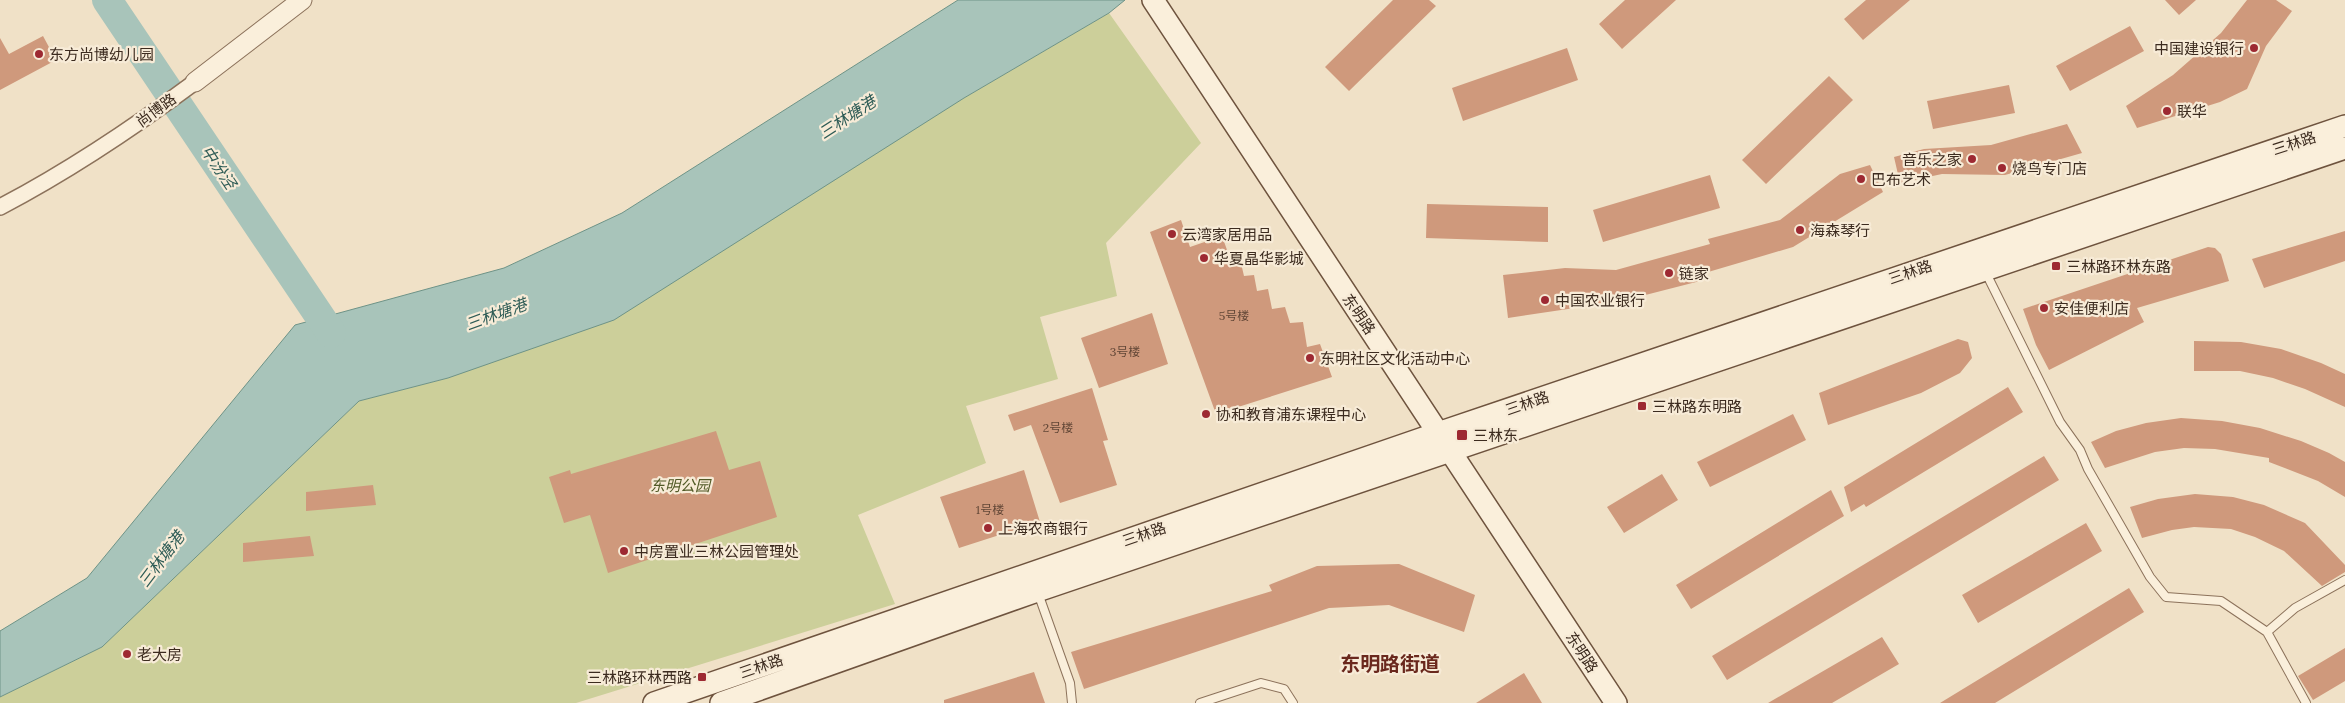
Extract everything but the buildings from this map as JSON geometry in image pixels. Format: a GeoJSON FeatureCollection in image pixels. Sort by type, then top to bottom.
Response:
{"type":"FeatureCollection","features":[{"type":"Feature","properties":{"kind":"main road","name":"东明路"},"geometry":{"type":"LineString","coordinates":[[1152,0],[1616,703]]}},
{"type":"Feature","properties":{"kind":"main road","name":"三林路"},"geometry":{"type":"LineString","coordinates":[[654,703],[1438,433],[2345,126]]}},
{"type":"Feature","properties":{"kind":"main road","name":"三林路"},"geometry":{"type":"LineString","coordinates":[[721,703],[1037,591],[2345,148]]}},
{"type":"Feature","properties":{"kind":"street","name":"尚博路"},"geometry":{"type":"LineString","coordinates":[[0,207],[26,194],[138,124],[302,0]]}},
{"type":"Feature","properties":{"kind":"lane"},"geometry":{"type":"LineString","coordinates":[[1984,269],[2060,422],[2080,450],[2088,469],[2150,577],[2166,598],[2221,601],[2267,632],[2306,703]]}},
{"type":"Feature","properties":{"kind":"lane"},"geometry":{"type":"LineString","coordinates":[[2267,632],[2295,608],[2345,580]]}},
{"type":"Feature","properties":{"kind":"lane"},"geometry":{"type":"LineString","coordinates":[[1037,591],[1070,683],[1072,703]]}},
{"type":"Feature","properties":{"kind":"lane"},"geometry":{"type":"LineString","coordinates":[[1200,703],[1261,683],[1284,689],[1293,703]]}},
{"type":"Feature","properties":{"kind":"green space","name":"东明公园"},"geometry":{"type":"Polygon","coordinates":[[[1109,13],[1201,143],[1106,243],[1117,296],[1040,317],[1058,379],[966,406],[986,463],[858,515],[895,604],[576,703],[0,703],[0,697],[102,647],[359,401],[448,378],[964,98],[1109,13]]]}},
{"type":"Feature","properties":{"kind":"water","name":"三林塘港"},"geometry":{"type":"Polygon","coordinates":[[[958,0],[1125,0],[1109,13],[964,98],[614,320],[448,378],[359,401],[102,647],[0,697],[0,631],[87,578],[295,325],[504,268],[622,213],[958,0]]]}},
{"type":"Feature","properties":{"kind":"waterway","name":"中汾泾"},"geometry":{"type":"LineString","coordinates":[[107,0],[331,333]]}},
{"type":"Feature","properties":{"kind":"place","name":"中国建设银行"},"geometry":{"type":"Point","coordinates":[2254,48]}},
{"type":"Feature","properties":{"kind":"place","name":"东方尚博幼儿园"},"geometry":{"type":"Point","coordinates":[39,54]}},
{"type":"Feature","properties":{"kind":"place","name":"联华"},"geometry":{"type":"Point","coordinates":[2167,111]}},
{"type":"Feature","properties":{"kind":"place","name":"音乐之家"},"geometry":{"type":"Point","coordinates":[1972,159]}},
{"type":"Feature","properties":{"kind":"place","name":"烧鸟专门店"},"geometry":{"type":"Point","coordinates":[2002,168]}},
{"type":"Feature","properties":{"kind":"place","name":"巴布艺术"},"geometry":{"type":"Point","coordinates":[1861,179]}},
{"type":"Feature","properties":{"kind":"place","name":"海森琴行"},"geometry":{"type":"Point","coordinates":[1800,230]}},
{"type":"Feature","properties":{"kind":"place","name":"云湾家居用品"},"geometry":{"type":"Point","coordinates":[1172,234]}},
{"type":"Feature","properties":{"kind":"place","name":"华夏晶华影城"},"geometry":{"type":"Point","coordinates":[1204,258]}},
{"type":"Feature","properties":{"kind":"place","name":"三林路环林东路"},"geometry":{"type":"Point","coordinates":[2056,266]}},
{"type":"Feature","properties":{"kind":"place","name":"链家"},"geometry":{"type":"Point","coordinates":[1669,273]}},
{"type":"Feature","properties":{"kind":"place","name":"中国农业银行"},"geometry":{"type":"Point","coordinates":[1545,300]}},
{"type":"Feature","properties":{"kind":"place","name":"安佳便利店"},"geometry":{"type":"Point","coordinates":[2044,308]}},
{"type":"Feature","properties":{"kind":"place","name":"东明社区文化活动中心"},"geometry":{"type":"Point","coordinates":[1310,358]}},
{"type":"Feature","properties":{"kind":"place","name":"三林路东明路"},"geometry":{"type":"Point","coordinates":[1642,406]}},
{"type":"Feature","properties":{"kind":"place","name":"协和教育浦东课程中心"},"geometry":{"type":"Point","coordinates":[1206,414]}},
{"type":"Feature","properties":{"kind":"place","name":"三林东"},"geometry":{"type":"Point","coordinates":[1462,435]}},
{"type":"Feature","properties":{"kind":"place","name":"上海农商银行"},"geometry":{"type":"Point","coordinates":[988,528]}},
{"type":"Feature","properties":{"kind":"place","name":"中房置业三林公园管理处"},"geometry":{"type":"Point","coordinates":[624,551]}},
{"type":"Feature","properties":{"kind":"place","name":"老大房"},"geometry":{"type":"Point","coordinates":[127,654]}},
{"type":"Feature","properties":{"kind":"place","name":"三林路环林西路"},"geometry":{"type":"Point","coordinates":[702,677]}},
{"type":"Feature","properties":{"kind":"district","name":"东明路街道"},"geometry":{"type":"Point","coordinates":[1390,663]}}]}
